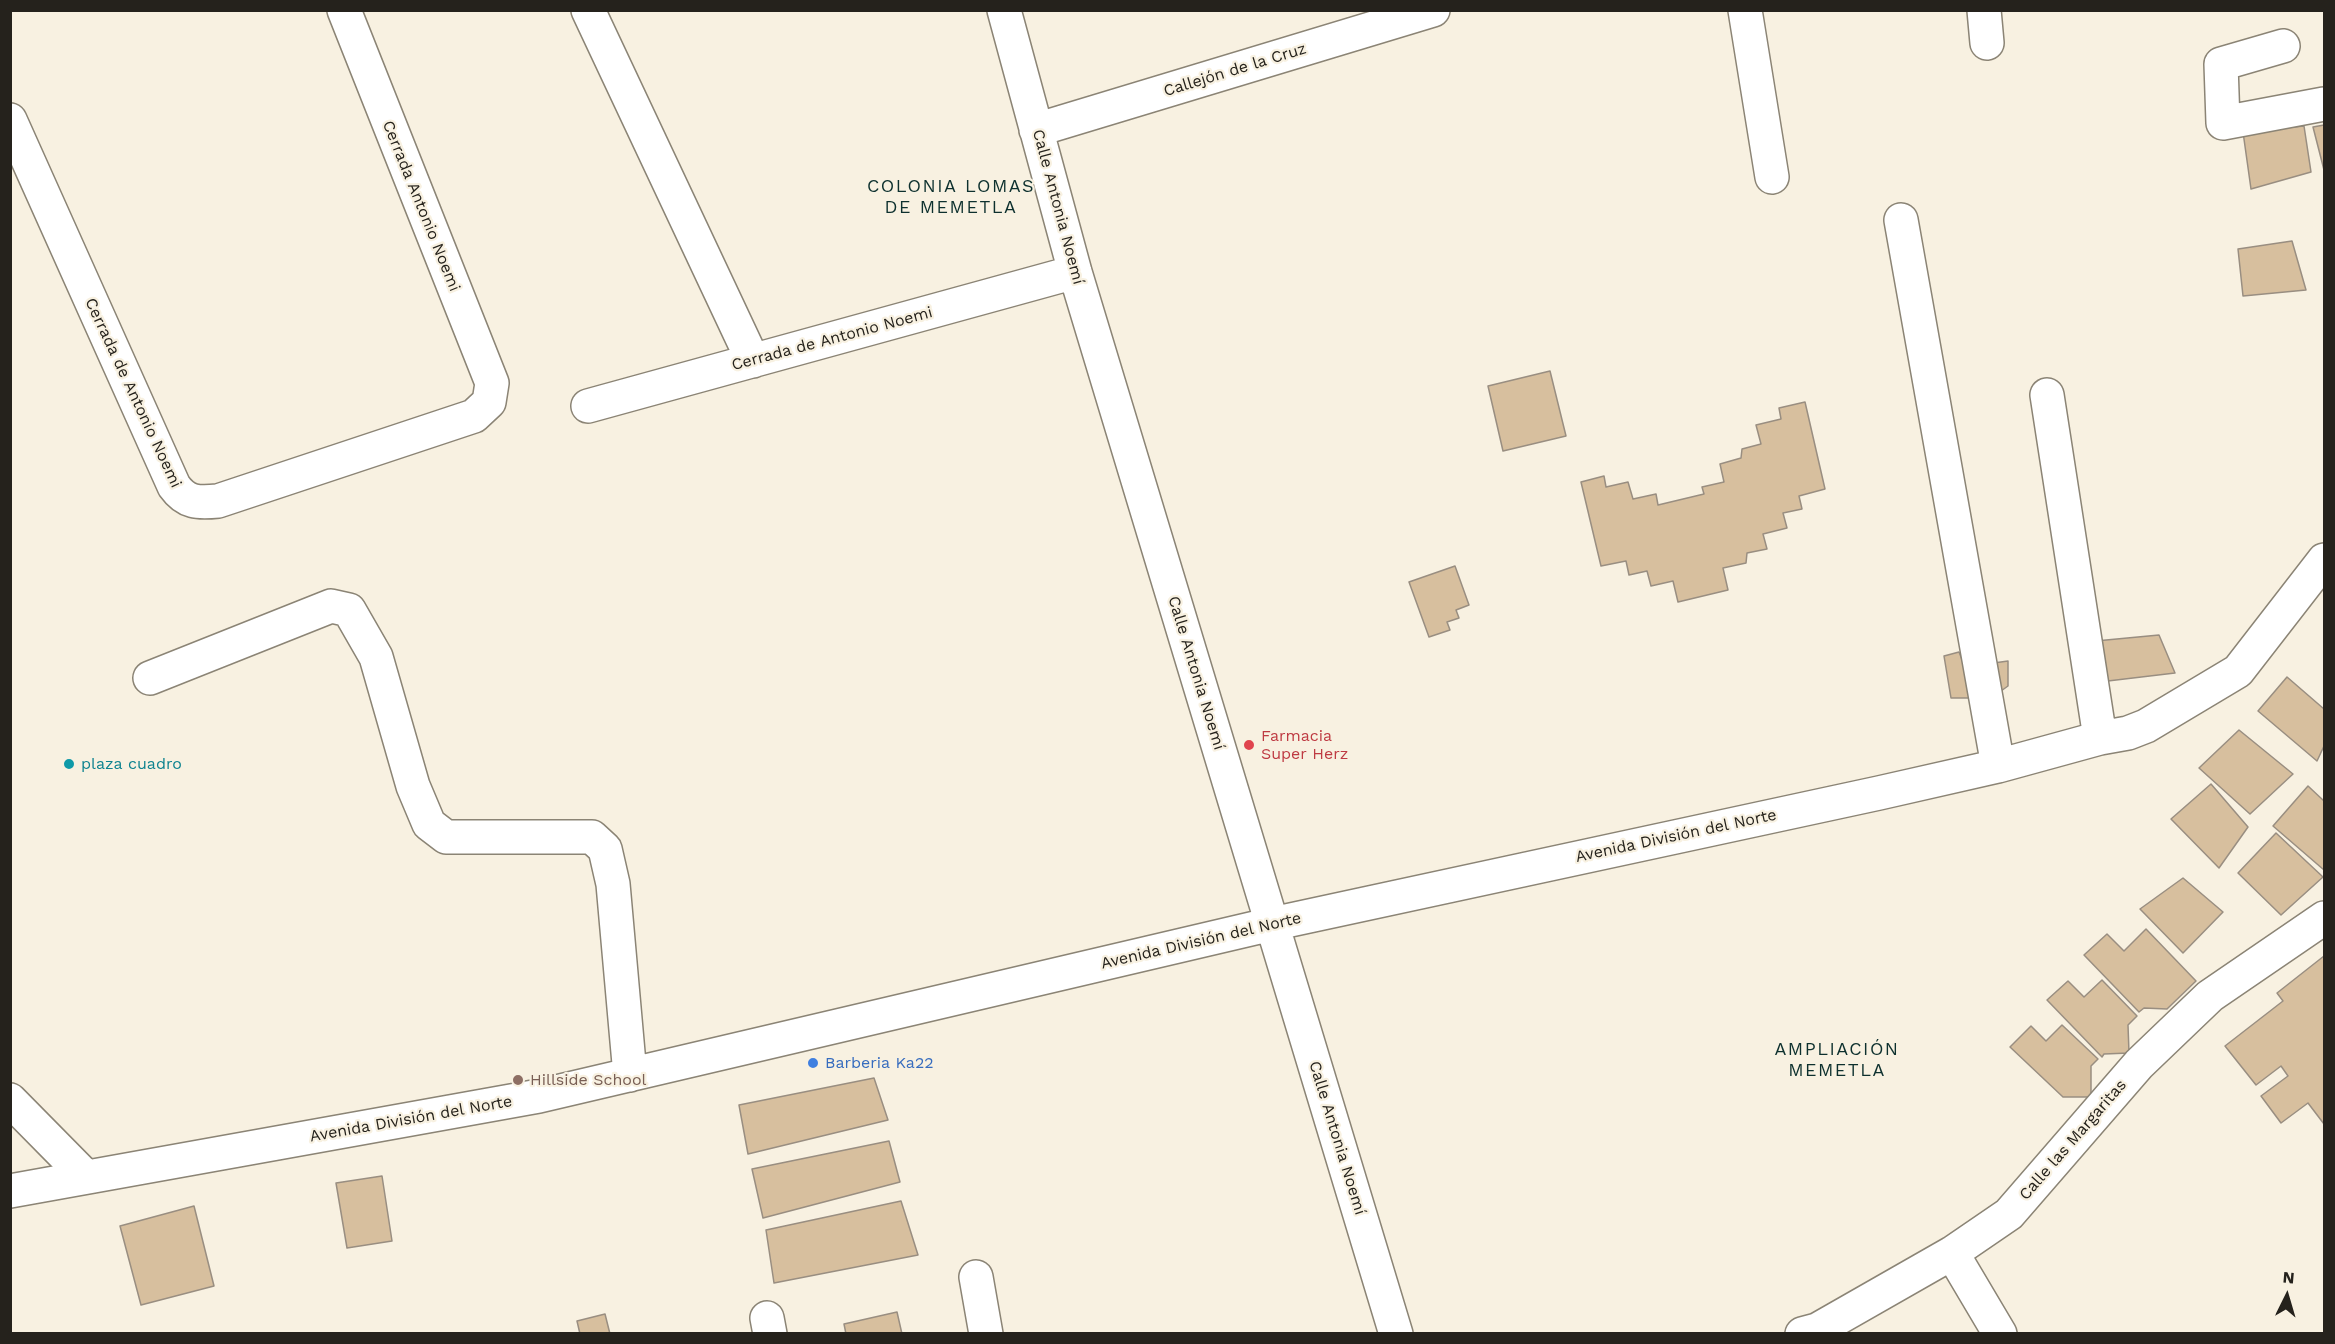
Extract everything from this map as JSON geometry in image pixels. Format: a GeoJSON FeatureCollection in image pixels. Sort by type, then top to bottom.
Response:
{"type":"FeatureCollection","features":[{"type":"Feature","properties":{"kind":"street","name":"Cerrada Antonio Noemi"},"geometry":{"type":"LineString","coordinates":[[344,10],[492,383],[489,402]]}},
{"type":"Feature","properties":{"kind":"street"},"geometry":{"type":"LineString","coordinates":[[588,10],[753,361]]}},
{"type":"Feature","properties":{"kind":"street","name":"Calle Antonia Noemí"},"geometry":{"type":"LineString","coordinates":[[1004,10],[1075,272],[1396,1334]]}},
{"type":"Feature","properties":{"kind":"street","name":"Callejón de la Cruz"},"geometry":{"type":"LineString","coordinates":[[1036,130],[1392,17],[1433,10]]}},
{"type":"Feature","properties":{"kind":"street"},"geometry":{"type":"LineString","coordinates":[[1745,10],[1772,177]]}},
{"type":"Feature","properties":{"kind":"street"},"geometry":{"type":"LineString","coordinates":[[1984,10],[1987,43]]}},
{"type":"Feature","properties":{"kind":"street"},"geometry":{"type":"LineString","coordinates":[[2283,46],[2221,64],[2223,123],[2325,104]]}},
{"type":"Feature","properties":{"kind":"street","name":"Cerrada de Antonio Noemi"},"geometry":{"type":"LineString","coordinates":[[10,120],[174,486],[181,496],[196,503],[218,501],[474,416],[489,402]]}},
{"type":"Feature","properties":{"kind":"street"},"geometry":{"type":"LineString","coordinates":[[1901,220],[1998,766]]}},
{"type":"Feature","properties":{"kind":"street","name":"Cerrada de Antonio Noemi"},"geometry":{"type":"LineString","coordinates":[[588,406],[1075,272]]}},
{"type":"Feature","properties":{"kind":"street"},"geometry":{"type":"LineString","coordinates":[[2047,394],[2100,738]]}},
{"type":"Feature","properties":{"kind":"street","name":"Avenida División del Norte"},"geometry":{"type":"LineString","coordinates":[[10,1191],[539,1096],[1272,924],[1998,766],[2100,738],[2128,733],[2146,726],[2238,671],[2325,560]]}},
{"type":"Feature","properties":{"kind":"street"},"geometry":{"type":"LineString","coordinates":[[150,678],[331,606],[350,610],[376,657],[413,786],[429,824],[446,837],[592,837],[604,849],[613,884],[630,1075]]}},
{"type":"Feature","properties":{"kind":"street","name":"Calle las Margaritas"},"geometry":{"type":"LineString","coordinates":[[1812,1332],[1952,1253],[2008,1214],[2139,1064],[2210,996],[2325,918]]}},
{"type":"Feature","properties":{"kind":"street"},"geometry":{"type":"LineString","coordinates":[[10,1100],[86,1177]]}},
{"type":"Feature","properties":{"kind":"street"},"geometry":{"type":"LineString","coordinates":[[1952,1253],[2000,1334]]}},
{"type":"Feature","properties":{"kind":"street"},"geometry":{"type":"LineString","coordinates":[[976,1277],[986,1334]]}},
{"type":"Feature","properties":{"kind":"building"},"geometry":{"type":"Polygon","coordinates":[[[2324,125],[2324,170],[2313,127],[2324,125]]]}},
{"type":"Feature","properties":{"kind":"building"},"geometry":{"type":"Polygon","coordinates":[[[2304,126],[2311,172],[2251,189],[2243,132],[2304,126]]]}},
{"type":"Feature","properties":{"kind":"building"},"geometry":{"type":"Polygon","coordinates":[[[2292,241],[2306,290],[2243,296],[2238,249],[2292,241]]]}},
{"type":"Feature","properties":{"kind":"building"},"geometry":{"type":"Polygon","coordinates":[[[1550,371],[1566,436],[1503,451],[1488,386],[1550,371]]]}},
{"type":"Feature","properties":{"kind":"building"},"geometry":{"type":"Polygon","coordinates":[[[1805,402],[1825,489],[1799,496],[1802,509],[1783,513],[1787,528],[1763,534],[1767,549],[1747,553],[1746,563],[1723,568],[1728,590],[1678,602],[1673,581],[1651,586],[1647,571],[1629,575],[1626,561],[1601,566],[1581,482],[1604,476],[1606,487],[1628,482],[1633,499],[1656,494],[1658,505],[1704,494],[1702,487],[1724,482],[1720,464],[1741,458],[1742,449],[1761,444],[1756,425],[1781,419],[1779,408],[1805,402]]]}},
{"type":"Feature","properties":{"kind":"building"},"geometry":{"type":"Polygon","coordinates":[[[1455,566],[1469,605],[1456,610],[1459,618],[1447,622],[1450,630],[1429,637],[1409,582],[1455,566]]]}},
{"type":"Feature","properties":{"kind":"building"},"geometry":{"type":"Polygon","coordinates":[[[2159,635],[2175,673],[2091,683],[2085,642],[2159,635]]]}},
{"type":"Feature","properties":{"kind":"building"},"geometry":{"type":"Polygon","coordinates":[[[1959,652],[1965,667],[2008,661],[2008,686],[1976,709],[1975,698],[1951,698],[1944,656],[1959,652]]]}},
{"type":"Feature","properties":{"kind":"building"},"geometry":{"type":"Polygon","coordinates":[[[2287,677],[2324,709],[2324,746],[2317,761],[2258,711],[2287,677]]]}},
{"type":"Feature","properties":{"kind":"building"},"geometry":{"type":"Polygon","coordinates":[[[2239,730],[2293,774],[2250,814],[2199,768],[2239,730]]]}},
{"type":"Feature","properties":{"kind":"building"},"geometry":{"type":"Polygon","coordinates":[[[2211,784],[2248,827],[2219,868],[2171,819],[2211,784]]]}},
{"type":"Feature","properties":{"kind":"building"},"geometry":{"type":"Polygon","coordinates":[[[2308,786],[2324,801],[2324,870],[2273,826],[2308,786]]]}},
{"type":"Feature","properties":{"kind":"building"},"geometry":{"type":"Polygon","coordinates":[[[2276,833],[2323,877],[2281,915],[2238,873],[2276,833]]]}},
{"type":"Feature","properties":{"kind":"building"},"geometry":{"type":"Polygon","coordinates":[[[2183,878],[2223,912],[2183,953],[2140,909],[2183,878]]]}},
{"type":"Feature","properties":{"kind":"building"},"geometry":{"type":"Polygon","coordinates":[[[2146,929],[2196,981],[2167,1009],[2144,1008],[2139,1012],[2084,955],[2107,934],[2124,951],[2146,929]]]}},
{"type":"Feature","properties":{"kind":"building"},"geometry":{"type":"Polygon","coordinates":[[[2324,956],[2324,1124],[2308,1103],[2281,1123],[2261,1096],[2288,1076],[2281,1066],[2256,1085],[2225,1046],[2283,1001],[2277,993],[2324,956]]]}},
{"type":"Feature","properties":{"kind":"building"},"geometry":{"type":"Polygon","coordinates":[[[2102,980],[2137,1016],[2128,1025],[2129,1053],[2104,1054],[2102,1057],[2047,1000],[2068,981],[2084,997],[2102,980]]]}},
{"type":"Feature","properties":{"kind":"building"},"geometry":{"type":"Polygon","coordinates":[[[2062,1025],[2098,1059],[2091,1066],[2091,1097],[2063,1097],[2010,1047],[2031,1026],[2046,1041],[2062,1025]]]}},
{"type":"Feature","properties":{"kind":"building"},"geometry":{"type":"Polygon","coordinates":[[[874,1078],[888,1120],[748,1154],[739,1105],[874,1078]]]}},
{"type":"Feature","properties":{"kind":"building"},"geometry":{"type":"Polygon","coordinates":[[[889,1141],[900,1182],[763,1218],[752,1169],[889,1141]]]}},
{"type":"Feature","properties":{"kind":"building"},"geometry":{"type":"Polygon","coordinates":[[[382,1176],[392,1241],[347,1248],[336,1183],[382,1176]]]}},
{"type":"Feature","properties":{"kind":"building"},"geometry":{"type":"Polygon","coordinates":[[[901,1201],[918,1255],[774,1283],[766,1230],[901,1201]]]}},
{"type":"Feature","properties":{"kind":"building"},"geometry":{"type":"Polygon","coordinates":[[[194,1206],[214,1286],[141,1305],[120,1226],[194,1206]]]}},
{"type":"Feature","properties":{"kind":"building"},"geometry":{"type":"Polygon","coordinates":[[[897,1312],[902,1334],[846,1334],[844,1324],[897,1312]]]}},
{"type":"Feature","properties":{"kind":"building"},"geometry":{"type":"Polygon","coordinates":[[[605,1314],[610,1334],[580,1334],[577,1321],[605,1314]]]}},
{"type":"Feature","properties":{"kind":"place","name":"Farmacia Super Herz"},"geometry":{"type":"Point","coordinates":[1249,745]}},
{"type":"Feature","properties":{"kind":"place","name":"plaza cuadro"},"geometry":{"type":"Point","coordinates":[69,764]}},
{"type":"Feature","properties":{"kind":"place","name":"Barberia Ka22"},"geometry":{"type":"Point","coordinates":[813,1063]}},
{"type":"Feature","properties":{"kind":"place","name":"Hillside School"},"geometry":{"type":"Point","coordinates":[518,1080]}},
{"type":"Feature","properties":{"kind":"district","name":"COLONIA LOMAS DE MEMETLA"},"geometry":{"type":"Point","coordinates":[951,198]}},
{"type":"Feature","properties":{"kind":"district","name":"AMPLIACIÓN MEMETLA"},"geometry":{"type":"Point","coordinates":[1837,1060]}}]}
